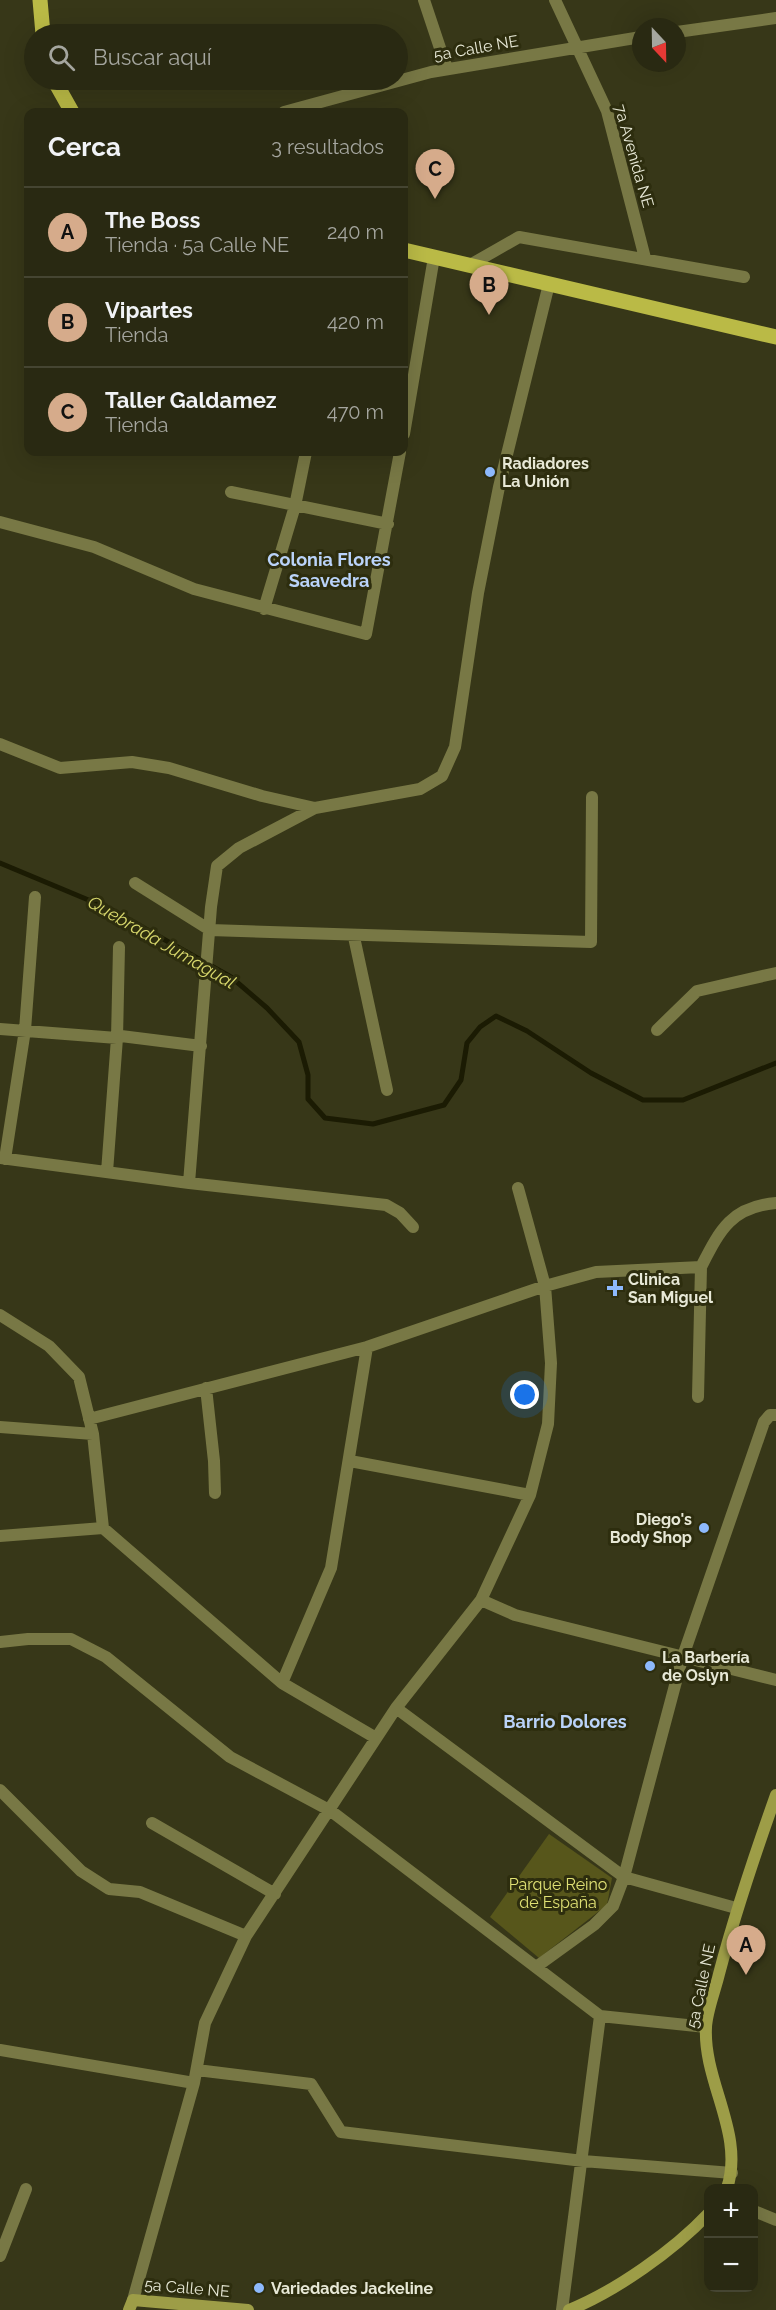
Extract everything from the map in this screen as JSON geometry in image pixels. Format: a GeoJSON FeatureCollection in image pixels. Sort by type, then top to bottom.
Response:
{"type":"FeatureCollection","features":[{"type":"Feature","properties":{"kind":"main road"},"geometry":{"type":"LineString","coordinates":[[40,0],[42,24]]}},
{"type":"Feature","properties":{"kind":"main road"},"geometry":{"type":"LineString","coordinates":[[60,90],[70,108]]}},
{"type":"Feature","properties":{"kind":"main road"},"geometry":{"type":"LineString","coordinates":[[408,251],[776,338]]}},
{"type":"Feature","properties":{"kind":"street"},"geometry":{"type":"LineString","coordinates":[[424,0],[447,69]]}},
{"type":"Feature","properties":{"kind":"street","name":"7a Avenida NE"},"geometry":{"type":"LineString","coordinates":[[555,0],[606,111],[645,258]]}},
{"type":"Feature","properties":{"kind":"street"},"geometry":{"type":"LineString","coordinates":[[686,31],[776,18]]}},
{"type":"Feature","properties":{"kind":"street","name":"5a Calle NE"},"geometry":{"type":"LineString","coordinates":[[408,79],[447,69],[632,38]]}},
{"type":"Feature","properties":{"kind":"street","name":"5a Calle NE"},"geometry":{"type":"LineString","coordinates":[[299,108],[367,90]]}},
{"type":"Feature","properties":{"kind":"street"},"geometry":{"type":"LineString","coordinates":[[470,266],[519,237],[744,277]]}},
{"type":"Feature","properties":{"kind":"street"},"geometry":{"type":"LineString","coordinates":[[408,410],[434,257]]}},
{"type":"Feature","properties":{"kind":"street"},"geometry":{"type":"LineString","coordinates":[[189,1183],[210,930],[218,866],[239,848],[315,808],[420,789],[442,776],[455,747],[478,593],[499,487],[549,284]]}},
{"type":"Feature","properties":{"kind":"street"},"geometry":{"type":"LineString","coordinates":[[264,609],[295,506],[305,456]]}},
{"type":"Feature","properties":{"kind":"street"},"geometry":{"type":"LineString","coordinates":[[0,522],[94,547],[194,589],[366,634],[399,456]]}},
{"type":"Feature","properties":{"kind":"street"},"geometry":{"type":"LineString","coordinates":[[231,492],[388,524]]}},
{"type":"Feature","properties":{"kind":"street"},"geometry":{"type":"LineString","coordinates":[[0,744],[60,768],[132,762],[169,768],[262,796],[315,808]]}},
{"type":"Feature","properties":{"kind":"street"},"geometry":{"type":"LineString","coordinates":[[135,883],[210,930],[354,937],[591,942],[592,797]]}},
{"type":"Feature","properties":{"kind":"street"},"geometry":{"type":"LineString","coordinates":[[35,897],[24,1030],[2,1159],[386,1205],[400,1213],[413,1227]]}},
{"type":"Feature","properties":{"kind":"street"},"geometry":{"type":"LineString","coordinates":[[354,937],[387,1090]]}},
{"type":"Feature","properties":{"kind":"street"},"geometry":{"type":"LineString","coordinates":[[107,1172],[117,1038],[118,947]]}},
{"type":"Feature","properties":{"kind":"street"},"geometry":{"type":"LineString","coordinates":[[657,1030],[697,991],[776,974]]}},
{"type":"Feature","properties":{"kind":"street"},"geometry":{"type":"LineString","coordinates":[[0,1029],[117,1038],[121,1036],[201,1046]]}},
{"type":"Feature","properties":{"kind":"street"},"geometry":{"type":"LineString","coordinates":[[131,2305],[196,2077],[205,2023],[246,1936],[331,1811],[396,1708],[481,1600],[530,1495],[548,1424],[551,1363],[545,1286],[518,1188]]}},
{"type":"Feature","properties":{"kind":"street"},"geometry":{"type":"LineString","coordinates":[[698,1397],[701,1267],[716,1237],[737,1212],[757,1204],[776,1203]]}},
{"type":"Feature","properties":{"kind":"street"},"geometry":{"type":"LineString","coordinates":[[90,1419],[367,1347],[545,1286],[596,1272],[701,1267]]}},
{"type":"Feature","properties":{"kind":"street"},"geometry":{"type":"LineString","coordinates":[[0,1314],[49,1346],[79,1377],[93,1434],[103,1528],[282,1683],[376,1738]]}},
{"type":"Feature","properties":{"kind":"street"},"geometry":{"type":"LineString","coordinates":[[282,1683],[331,1568],[367,1347]]}},
{"type":"Feature","properties":{"kind":"street"},"geometry":{"type":"LineString","coordinates":[[206,1388],[215,1493]]}},
{"type":"Feature","properties":{"kind":"street"},"geometry":{"type":"LineString","coordinates":[[536,1967],[594,1925],[613,1906],[624,1878],[682,1659],[764,1422],[770,1415],[776,1415]]}},
{"type":"Feature","properties":{"kind":"street"},"geometry":{"type":"LineString","coordinates":[[0,1427],[93,1434]]}},
{"type":"Feature","properties":{"kind":"street"},"geometry":{"type":"LineString","coordinates":[[350,1461],[530,1495]]}},
{"type":"Feature","properties":{"kind":"street"},"geometry":{"type":"LineString","coordinates":[[0,1532],[103,1528]]}},
{"type":"Feature","properties":{"kind":"street"},"geometry":{"type":"LineString","coordinates":[[481,1600],[515,1615],[682,1659],[776,1680]]}},
{"type":"Feature","properties":{"kind":"street"},"geometry":{"type":"LineString","coordinates":[[0,1642],[71,1639],[106,1657],[230,1757],[331,1811],[600,2016],[706,2027]]}},
{"type":"Feature","properties":{"kind":"street"},"geometry":{"type":"LineString","coordinates":[[396,1708],[624,1878],[736,1908]]}},
{"type":"Feature","properties":{"kind":"street"},"geometry":{"type":"LineString","coordinates":[[0,1790],[81,1871],[109,1888],[141,1892],[246,1936]]}},
{"type":"Feature","properties":{"kind":"street","name":"5a Calle NE"},"geometry":{"type":"LineString","coordinates":[[728,2184],[732,2173],[728,2131],[708,2050],[706,2027],[736,1908],[776,1795]]}},
{"type":"Feature","properties":{"kind":"street"},"geometry":{"type":"LineString","coordinates":[[152,1823],[275,1894]]}},
{"type":"Feature","properties":{"kind":"street"},"geometry":{"type":"LineString","coordinates":[[562,2310],[600,2016]]}},
{"type":"Feature","properties":{"kind":"street"},"geometry":{"type":"LineString","coordinates":[[0,2050],[196,2077],[311,2084],[341,2132],[583,2161],[732,2173]]}},
{"type":"Feature","properties":{"kind":"street"},"geometry":{"type":"LineString","coordinates":[[0,2256],[26,2188]]}},
{"type":"Feature","properties":{"kind":"street"},"geometry":{"type":"LineString","coordinates":[[758,2213],[776,2220]]}},
{"type":"Feature","properties":{"kind":"street"},"geometry":{"type":"LineString","coordinates":[[569,2310],[585,2304],[690,2234],[704,2218]]}},
{"type":"Feature","properties":{"kind":"street","name":"5a Calle NE"},"geometry":{"type":"LineString","coordinates":[[131,2305],[248,2310]]}},
{"type":"Feature","properties":{"kind":"green space","name":"Parque Reino de España"},"geometry":{"type":"Polygon","coordinates":[[[549,1834],[612,1878],[607,1905],[539,1958],[490,1917],[549,1834]]]}},
{"type":"Feature","properties":{"kind":"waterway","name":"Quebrada Jumagual"},"geometry":{"type":"LineString","coordinates":[[0,863],[110,909],[231,977],[267,1008],[299,1042],[308,1075],[308,1099],[325,1118],[373,1124],[444,1105],[461,1080],[467,1043],[480,1027],[496,1016],[527,1031],[591,1073],[643,1100],[683,1100],[776,1063]]}},
{"type":"Feature","properties":{"kind":"place","name":"Taller Galdamez"},"geometry":{"type":"Point","coordinates":[435,199]}},
{"type":"Feature","properties":{"kind":"place","name":"Vipartes"},"geometry":{"type":"Point","coordinates":[489,315]}},
{"type":"Feature","properties":{"kind":"place","name":"Radiadores La Unión"},"geometry":{"type":"Point","coordinates":[490,472]}},
{"type":"Feature","properties":{"kind":"place","name":"Clinica San Miguel"},"geometry":{"type":"Point","coordinates":[615,1288]}},
{"type":"Feature","properties":{"kind":"place","name":"Diego's Body Shop"},"geometry":{"type":"Point","coordinates":[704,1528]}},
{"type":"Feature","properties":{"kind":"place","name":"La Barbería de Oslyn"},"geometry":{"type":"Point","coordinates":[650,1666]}},
{"type":"Feature","properties":{"kind":"place","name":"The Boss"},"geometry":{"type":"Point","coordinates":[746,1975]}},
{"type":"Feature","properties":{"kind":"place","name":"Variedades Jackeline"},"geometry":{"type":"Point","coordinates":[259,2288]}},
{"type":"Feature","properties":{"kind":"district","name":"Colonia Flores Saavedra"},"geometry":{"type":"Point","coordinates":[329,569]}},
{"type":"Feature","properties":{"kind":"district","name":"Barrio Dolores"},"geometry":{"type":"Point","coordinates":[565,1721]}}]}
